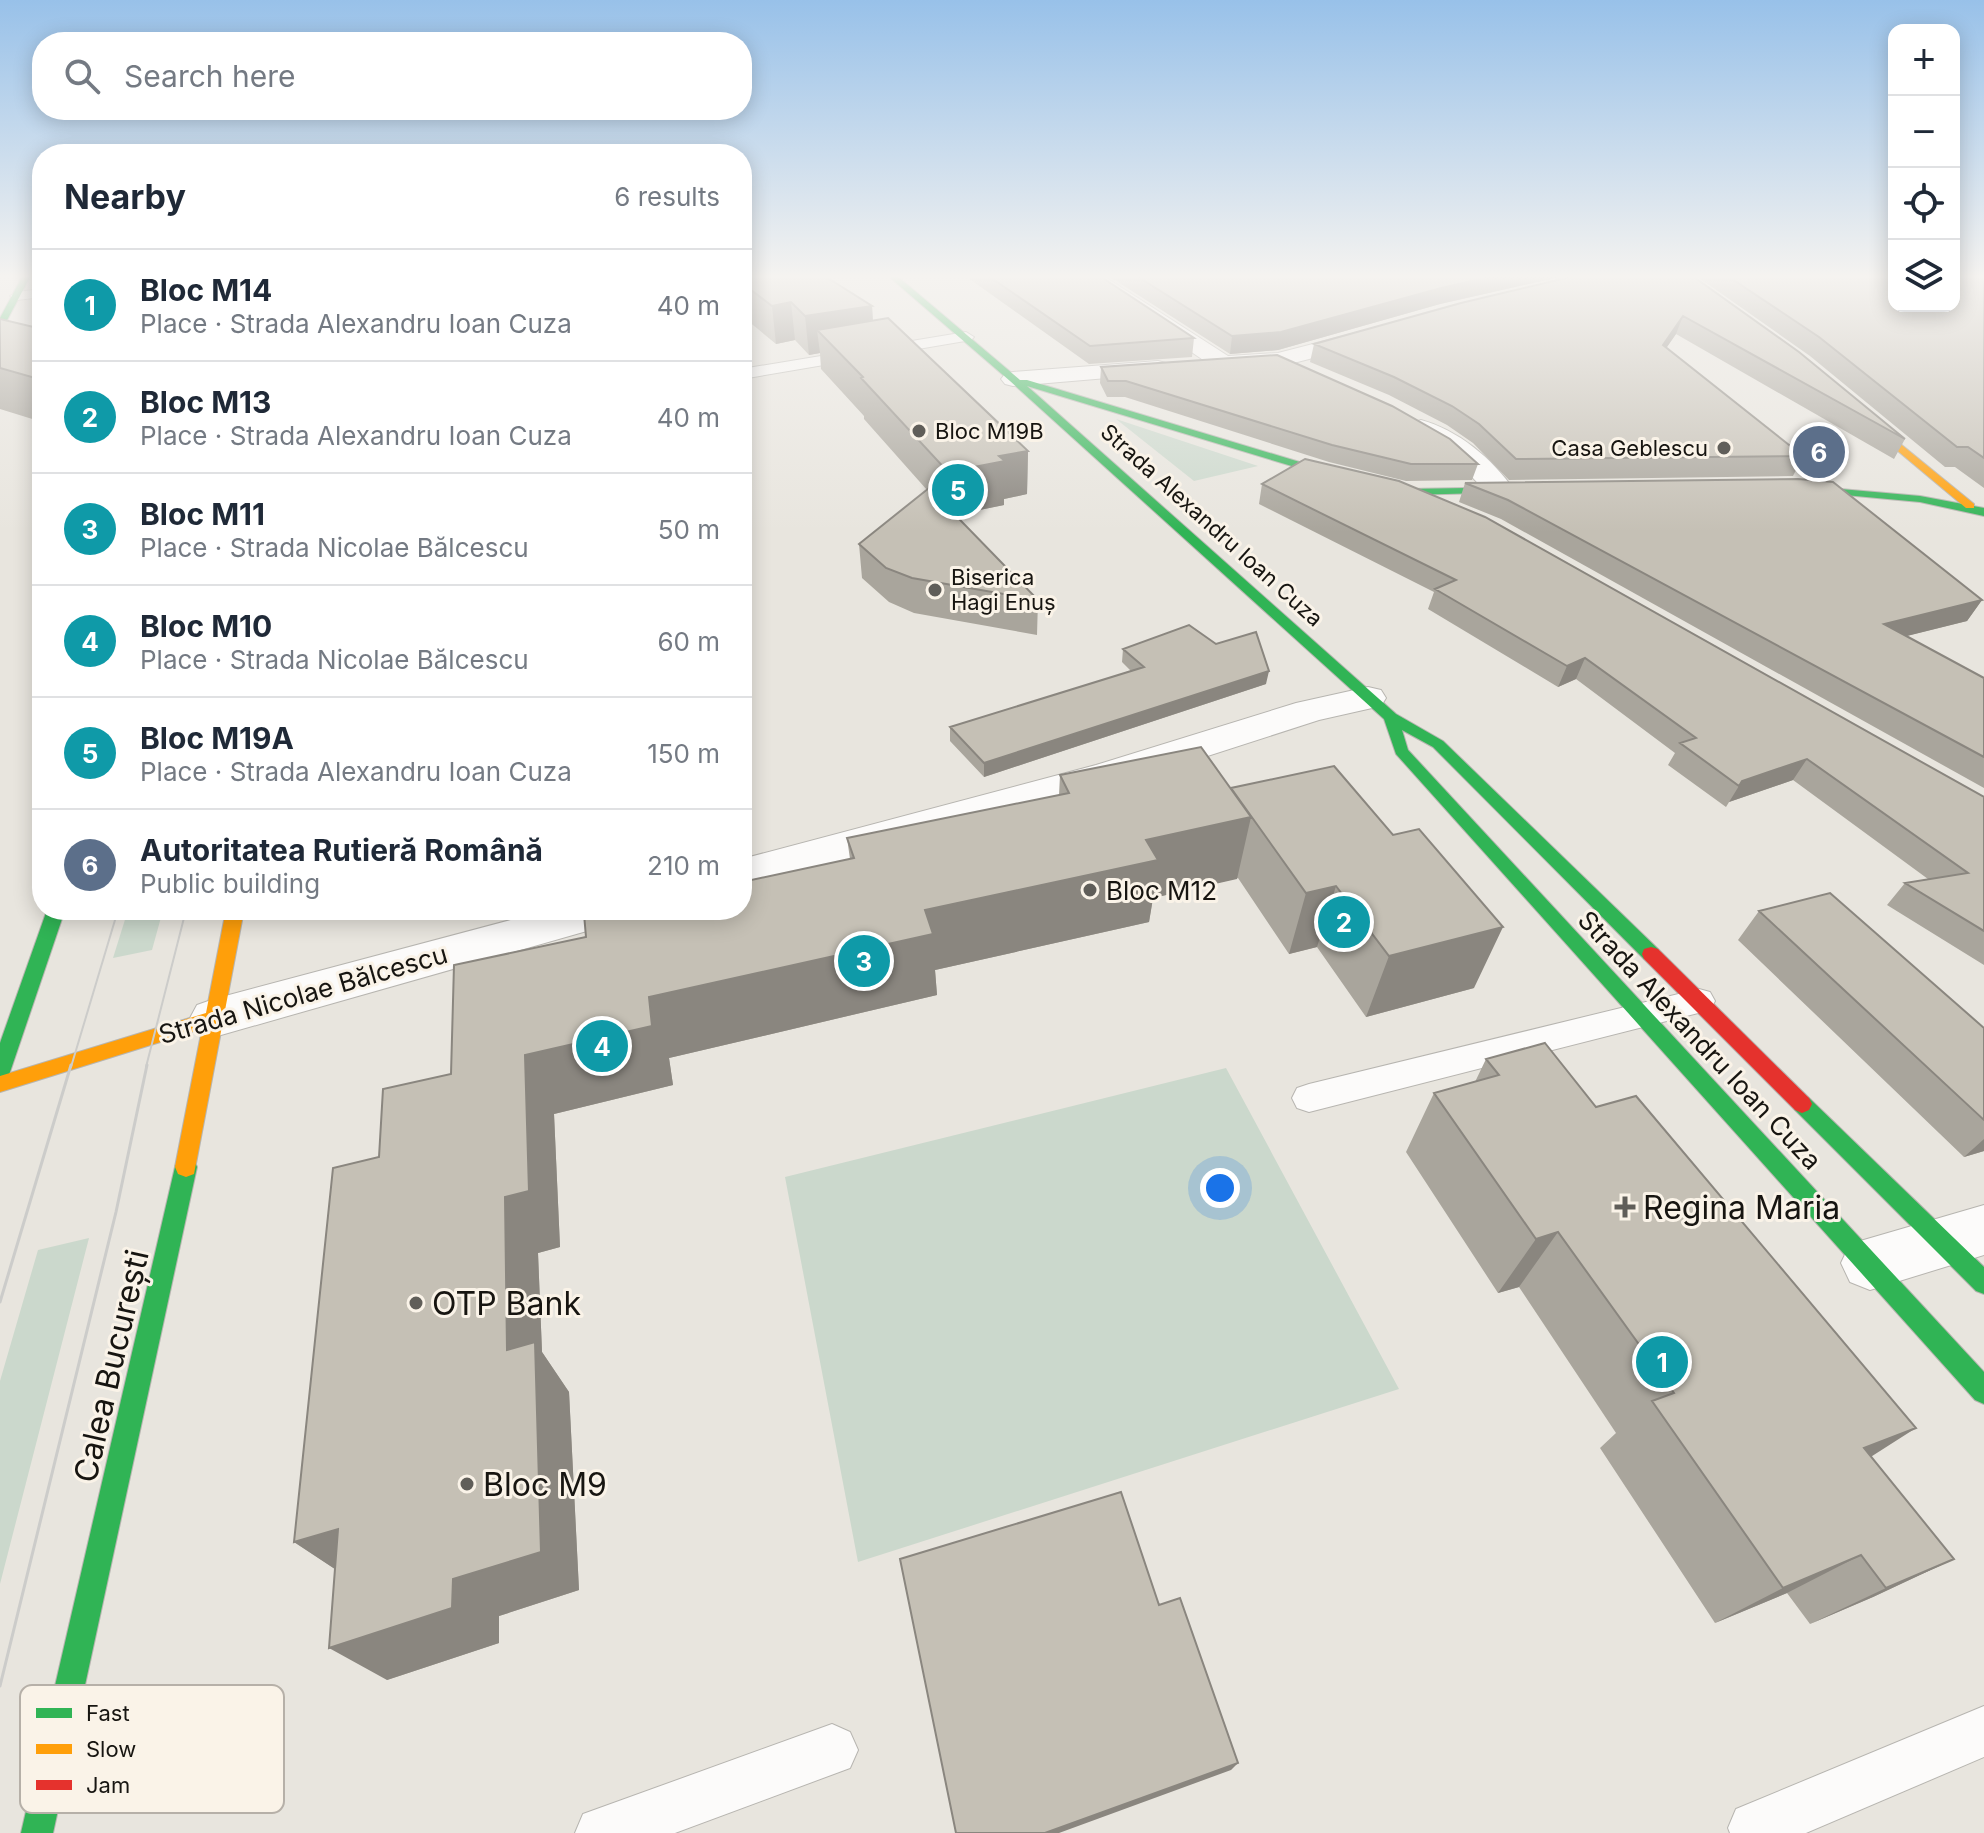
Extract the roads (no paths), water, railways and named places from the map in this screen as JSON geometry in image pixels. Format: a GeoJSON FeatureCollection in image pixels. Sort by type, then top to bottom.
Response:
{"type":"FeatureCollection","features":[{"type":"Feature","properties":{"kind":"main road","name":"Strada Alexandru Ioan Cuza"},"geometry":{"type":"LineString","coordinates":[[992,361],[1380,708],[1438,744],[1699,1001],[1964,1236],[1984,1283]]}},
{"type":"Feature","properties":{"kind":"main road"},"geometry":{"type":"LineString","coordinates":[[1013,379],[1309,468],[1406,492],[1548,489]]}},
{"type":"Feature","properties":{"kind":"main road"},"geometry":{"type":"LineString","coordinates":[[1834,392],[1981,513]]}},
{"type":"Feature","properties":{"kind":"main road"},"geometry":{"type":"LineString","coordinates":[[1772,487],[1892,496],[1981,513]]}},
{"type":"Feature","properties":{"kind":"main road","name":"Strada Alexandru Ioan Cuza"},"geometry":{"type":"LineString","coordinates":[[1380,708],[1401,751],[1984,1391]]}},
{"type":"Feature","properties":{"kind":"main road"},"geometry":{"type":"LineString","coordinates":[[0,1072],[53,920]]}},
{"type":"Feature","properties":{"kind":"main road","name":"Calea București"},"geometry":{"type":"LineString","coordinates":[[70,1685],[180,1196],[233,920]]}},
{"type":"Feature","properties":{"kind":"main road","name":"Strada Nicolae Bălcescu"},"geometry":{"type":"LineString","coordinates":[[0,1084],[214,1018]]}},
{"type":"Feature","properties":{"kind":"main road","name":"Calea București"},"geometry":{"type":"LineString","coordinates":[[37,1833],[41,1813]]}},
{"type":"Feature","properties":{"kind":"street"},"geometry":{"type":"LineString","coordinates":[[1219,361],[1223,363]]}},
{"type":"Feature","properties":{"kind":"street"},"geometry":{"type":"LineString","coordinates":[[1013,379],[1268,361]]}},
{"type":"Feature","properties":{"kind":"street"},"geometry":{"type":"LineString","coordinates":[[1279,361],[1320,378]]}},
{"type":"Feature","properties":{"kind":"street"},"geometry":{"type":"LineString","coordinates":[[1402,418],[1455,445],[1485,469],[1500,490]]}},
{"type":"Feature","properties":{"kind":"street"},"geometry":{"type":"LineString","coordinates":[[1406,492],[1476,522]]}},
{"type":"Feature","properties":{"kind":"street"},"geometry":{"type":"LineString","coordinates":[[752,871],[1110,774],[1309,711],[1380,708]]}},
{"type":"Feature","properties":{"kind":"street","name":"Strada Nicolae Bălcescu"},"geometry":{"type":"LineString","coordinates":[[214,1018],[571,920]]}},
{"type":"Feature","properties":{"kind":"street"},"geometry":{"type":"LineString","coordinates":[[1870,1263],[1964,1236]]}},
{"type":"Feature","properties":{"kind":"lane"},"geometry":{"type":"LineString","coordinates":[[752,372],[823,361]]}},
{"type":"Feature","properties":{"kind":"lane"},"geometry":{"type":"LineString","coordinates":[[1309,1098],[1699,1001]]}},
{"type":"Feature","properties":{"kind":"lane"},"geometry":{"type":"LineString","coordinates":[[1755,1828],[1984,1731]]}},
{"type":"Feature","properties":{"kind":"lane"},"geometry":{"type":"LineString","coordinates":[[602,1833],[832,1750]]}},
{"type":"Feature","properties":{"kind":"tram line"},"geometry":{"type":"LineString","coordinates":[[71,1067],[115,920]]}},
{"type":"Feature","properties":{"kind":"tram line"},"geometry":{"type":"LineString","coordinates":[[146,1067],[183,920]]}},
{"type":"Feature","properties":{"kind":"tram line"},"geometry":{"type":"LineString","coordinates":[[0,1302],[71,1065]]}},
{"type":"Feature","properties":{"kind":"tram line"},"geometry":{"type":"LineString","coordinates":[[0,1686],[116,1212],[147,1065]]}},
{"type":"Feature","properties":{"kind":"place","name":"Bloc M19B"},"geometry":{"type":"Point","coordinates":[919,431]}},
{"type":"Feature","properties":{"kind":"place","name":"Casa Geblescu"},"geometry":{"type":"Point","coordinates":[1724,448]}},
{"type":"Feature","properties":{"kind":"place","name":"Autoritatea Rutieră Română"},"geometry":{"type":"Point","coordinates":[1819,452]}},
{"type":"Feature","properties":{"kind":"place","name":"Bloc M19A"},"geometry":{"type":"Point","coordinates":[958,490]}},
{"type":"Feature","properties":{"kind":"place","name":"Biserica Hagi Enuș"},"geometry":{"type":"Point","coordinates":[935,590]}},
{"type":"Feature","properties":{"kind":"place","name":"Bloc M12"},"geometry":{"type":"Point","coordinates":[1090,890]}},
{"type":"Feature","properties":{"kind":"place","name":"Bloc M13"},"geometry":{"type":"Point","coordinates":[1344,922]}},
{"type":"Feature","properties":{"kind":"place","name":"Bloc M11"},"geometry":{"type":"Point","coordinates":[864,961]}},
{"type":"Feature","properties":{"kind":"place","name":"Bloc M10"},"geometry":{"type":"Point","coordinates":[602,1046]}},
{"type":"Feature","properties":{"kind":"place","name":"Regina Maria"},"geometry":{"type":"Point","coordinates":[1625,1207]}},
{"type":"Feature","properties":{"kind":"place","name":"OTP Bank"},"geometry":{"type":"Point","coordinates":[416,1303]}},
{"type":"Feature","properties":{"kind":"place","name":"Bloc M14"},"geometry":{"type":"Point","coordinates":[1662,1362]}},
{"type":"Feature","properties":{"kind":"place","name":"Bloc M9"},"geometry":{"type":"Point","coordinates":[467,1484]}}]}
